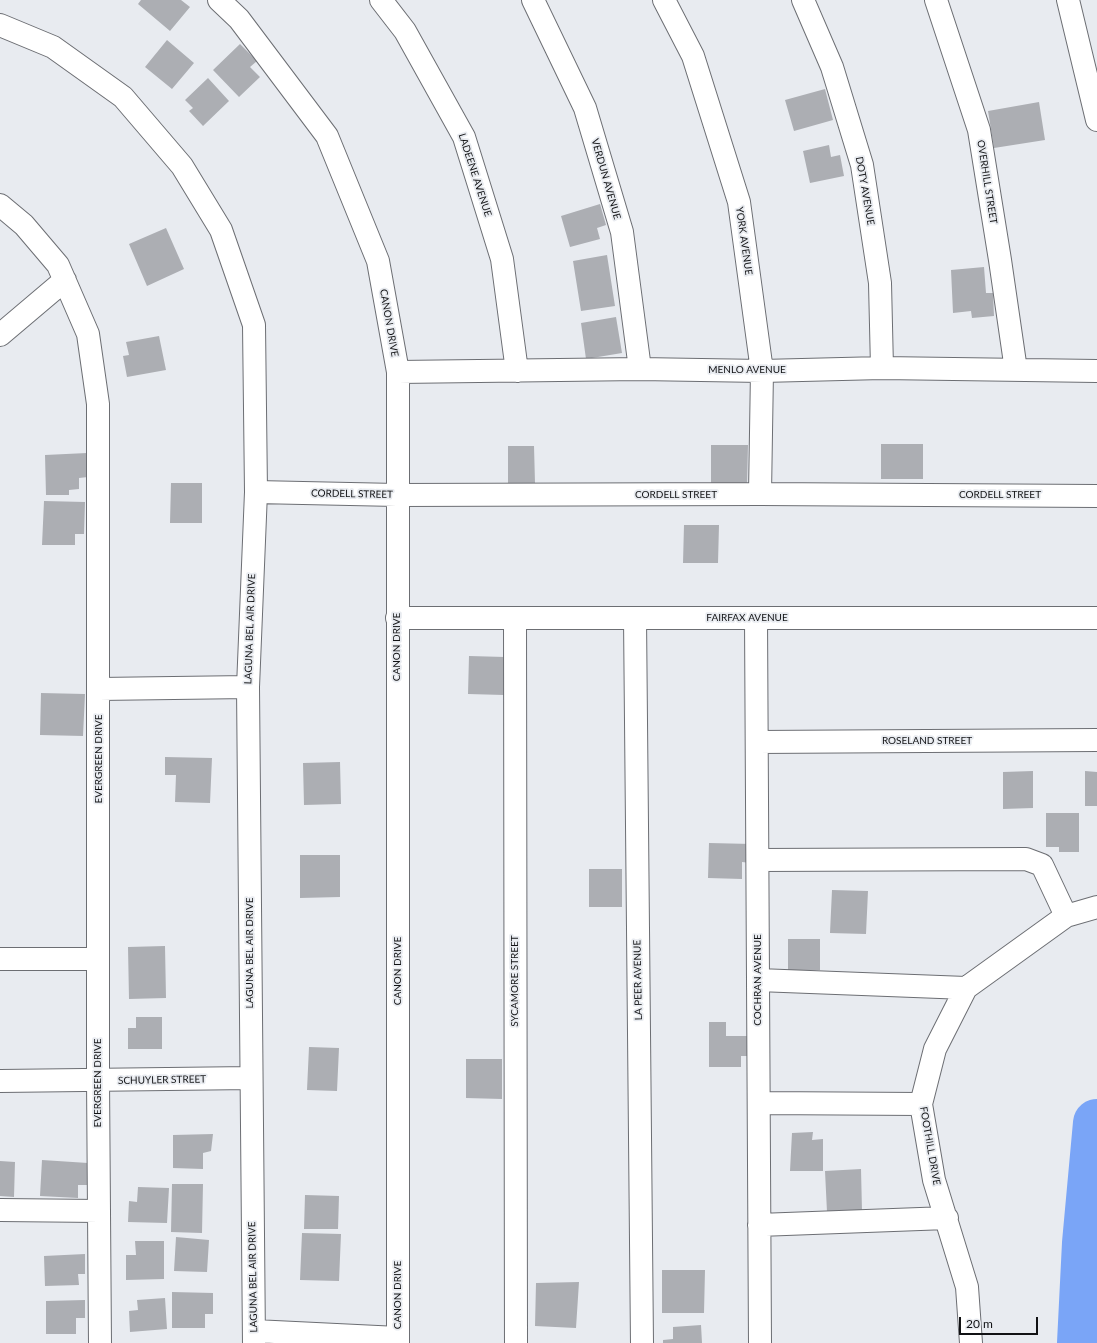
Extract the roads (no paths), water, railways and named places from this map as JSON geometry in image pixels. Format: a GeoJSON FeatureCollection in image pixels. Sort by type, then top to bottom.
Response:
{"type":"FeatureCollection","features":[{"type":"Feature","properties":{"kind":"street","name":"CANON DRIVE"},"geometry":{"type":"LineString","coordinates":[[219,0],[239,19],[327,136],[378,261],[398,372],[398,1341]]}},
{"type":"Feature","properties":{"kind":"street","name":"LADEENE AVENUE"},"geometry":{"type":"LineString","coordinates":[[381,0],[405,31],[464,137],[502,259],[517,370]]}},
{"type":"Feature","properties":{"kind":"street","name":"VERDUN AVENUE"},"geometry":{"type":"LineString","coordinates":[[533,0],[588,115],[622,232],[640,369]]}},
{"type":"Feature","properties":{"kind":"street","name":"YORK AVENUE"},"geometry":{"type":"LineString","coordinates":[[664,0],[693,56],[739,202],[762,371],[760,494]]}},
{"type":"Feature","properties":{"kind":"street","name":"DOTY AVENUE"},"geometry":{"type":"LineString","coordinates":[[803,0],[832,67],[862,165],[880,283],[882,368]]}},
{"type":"Feature","properties":{"kind":"street","name":"OVERHILL STREET"},"geometry":{"type":"LineString","coordinates":[[936,0],[979,130],[1016,370]]}},
{"type":"Feature","properties":{"kind":"street"},"geometry":{"type":"LineString","coordinates":[[1068,0],[1097,120]]}},
{"type":"Feature","properties":{"kind":"street","name":"LAGUNA BEL AIR DRIVE"},"geometry":{"type":"LineString","coordinates":[[0,25],[53,46],[123,97],[182,166],[221,230],[254,325],[256,492],[248,687],[254,1337]]}},
{"type":"Feature","properties":{"kind":"street","name":"EVERGREEN DRIVE"},"geometry":{"type":"LineString","coordinates":[[0,205],[24,225],[58,265],[88,334],[98,404],[98,1080],[100,1343]]}},
{"type":"Feature","properties":{"kind":"street"},"geometry":{"type":"LineString","coordinates":[[0,335],[65,280]]}},
{"type":"Feature","properties":{"kind":"street","name":"MENLO AVENUE"},"geometry":{"type":"LineString","coordinates":[[398,372],[640,369],[762,371],[882,368],[1097,371]]}},
{"type":"Feature","properties":{"kind":"street","name":"CORDELL STREET"},"geometry":{"type":"LineString","coordinates":[[256,492],[397,495],[760,494],[1097,496]]}},
{"type":"Feature","properties":{"kind":"street","name":"FAIRFAX AVENUE"},"geometry":{"type":"LineString","coordinates":[[397,618],[1097,618]]}},
{"type":"Feature","properties":{"kind":"street","name":"SYCAMORE STREET"},"geometry":{"type":"LineString","coordinates":[[515,618],[516,1343]]}},
{"type":"Feature","properties":{"kind":"street","name":"LA PEER AVENUE"},"geometry":{"type":"LineString","coordinates":[[635,618],[642,1343]]}},
{"type":"Feature","properties":{"kind":"street","name":"COCHRAN AVENUE"},"geometry":{"type":"LineString","coordinates":[[756,618],[760,1343]]}},
{"type":"Feature","properties":{"kind":"street"},"geometry":{"type":"LineString","coordinates":[[99,689],[248,687]]}},
{"type":"Feature","properties":{"kind":"street","name":"ROSELAND STREET"},"geometry":{"type":"LineString","coordinates":[[757,742],[1097,740]]}},
{"type":"Feature","properties":{"kind":"street"},"geometry":{"type":"LineString","coordinates":[[758,860],[1026,859],[1042,865],[1066,916]]}},
{"type":"Feature","properties":{"kind":"street","name":"FOOTHILL DRIVE"},"geometry":{"type":"LineString","coordinates":[[972,1343],[968,1287],[934,1180],[921,1104],[935,1049],[966,988],[1066,916],[1097,908]]}},
{"type":"Feature","properties":{"kind":"street"},"geometry":{"type":"LineString","coordinates":[[0,959],[98,959]]}},
{"type":"Feature","properties":{"kind":"street"},"geometry":{"type":"LineString","coordinates":[[758,980],[966,988]]}},
{"type":"Feature","properties":{"kind":"street","name":"SCHUYLER STREET"},"geometry":{"type":"LineString","coordinates":[[0,1081],[251,1078]]}},
{"type":"Feature","properties":{"kind":"street"},"geometry":{"type":"LineString","coordinates":[[759,1103],[921,1104]]}},
{"type":"Feature","properties":{"kind":"street"},"geometry":{"type":"LineString","coordinates":[[0,1210],[99,1211]]}},
{"type":"Feature","properties":{"kind":"street"},"geometry":{"type":"LineString","coordinates":[[759,1225],[947,1218]]}},
{"type":"Feature","properties":{"kind":"street"},"geometry":{"type":"LineString","coordinates":[[254,1337],[398,1341]]}},
{"type":"Feature","properties":{"kind":"waterway"},"geometry":{"type":"LineString","coordinates":[[1081,1343],[1086,1243],[1097,1123]]}}]}
